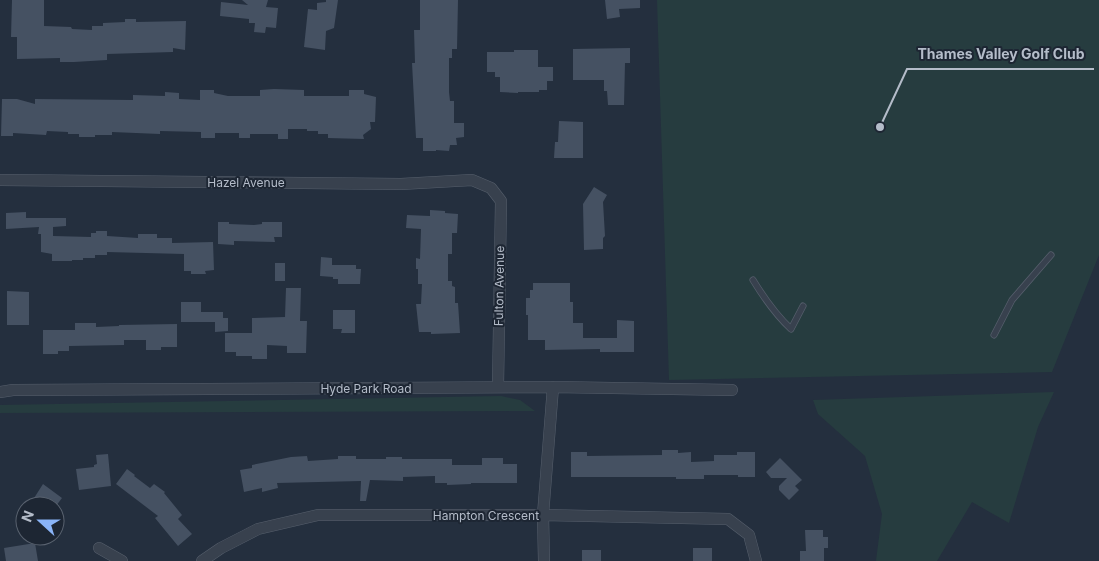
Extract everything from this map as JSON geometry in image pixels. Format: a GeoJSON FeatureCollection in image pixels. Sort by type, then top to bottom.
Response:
{"type":"FeatureCollection","features":[{"type":"Feature","properties":{"kind":"street","name":"Hazel Avenue"},"geometry":{"type":"LineString","coordinates":[[0,180],[392,184],[472,180],[492,188]]}},
{"type":"Feature","properties":{"kind":"street","name":"Fulton Avenue"},"geometry":{"type":"LineString","coordinates":[[492,188],[501,201],[498,387]]}},
{"type":"Feature","properties":{"kind":"street","name":"Hyde Park Road"},"geometry":{"type":"LineString","coordinates":[[0,392],[23,390],[498,387],[732,390]]}},
{"type":"Feature","properties":{"kind":"street"},"geometry":{"type":"LineString","coordinates":[[544,561],[543,515],[553,387]]}},
{"type":"Feature","properties":{"kind":"street","name":"Hampton Crescent"},"geometry":{"type":"LineString","coordinates":[[202,561],[221,548],[258,529],[318,515],[543,515],[728,519],[749,535],[756,561]]}},
{"type":"Feature","properties":{"kind":"street"},"geometry":{"type":"LineString","coordinates":[[99,548],[122,561]]}},
{"type":"Feature","properties":{"kind":"lane"},"geometry":{"type":"LineString","coordinates":[[994,335],[1012,300],[1051,255]]}},
{"type":"Feature","properties":{"kind":"lane"},"geometry":{"type":"LineString","coordinates":[[753,280],[779,318],[791,328],[803,306]]}},
{"type":"Feature","properties":{"kind":"green space"},"geometry":{"type":"Polygon","coordinates":[[[657,0],[1099,0],[1099,255],[1052,372],[669,380],[657,0]]]}},
{"type":"Feature","properties":{"kind":"green space"},"geometry":{"type":"Polygon","coordinates":[[[1054,392],[1038,427],[1009,523],[972,502],[937,561],[876,561],[882,514],[865,456],[818,414],[813,400],[1054,392]]]}},
{"type":"Feature","properties":{"kind":"green space"},"geometry":{"type":"Polygon","coordinates":[[[501,396],[520,400],[535,411],[0,413],[0,405],[501,396]]]}},
{"type":"Feature","properties":{"kind":"building"},"geometry":{"type":"Polygon","coordinates":[[[12,0],[44,0],[44,26],[92,30],[92,26],[103,26],[103,23],[125,22],[125,19],[136,19],[136,22],[186,21],[185,50],[173,48],[173,52],[107,54],[107,60],[74,62],[60,62],[60,58],[17,59],[17,37],[11,37],[12,0]]]}},
{"type":"Feature","properties":{"kind":"building"},"geometry":{"type":"Polygon","coordinates":[[[242,0],[268,0],[266,7],[278,8],[276,28],[266,27],[265,33],[254,32],[255,23],[249,23],[249,19],[220,16],[221,2],[248,5],[242,0]]]}},
{"type":"Feature","properties":{"kind":"building"},"geometry":{"type":"Polygon","coordinates":[[[326,0],[338,0],[334,28],[326,31],[325,50],[304,47],[308,9],[317,10],[317,3],[326,2],[326,0]]]}},
{"type":"Feature","properties":{"kind":"building"},"geometry":{"type":"Polygon","coordinates":[[[420,0],[458,0],[457,49],[452,49],[452,58],[449,58],[449,92],[450,101],[454,101],[454,123],[464,123],[464,137],[456,138],[457,145],[450,145],[449,151],[423,151],[423,138],[416,138],[412,63],[415,63],[414,30],[420,30],[420,0]]]}},
{"type":"Feature","properties":{"kind":"building"},"geometry":{"type":"Polygon","coordinates":[[[605,0],[640,0],[640,8],[619,9],[620,17],[607,19],[605,0]]]}},
{"type":"Feature","properties":{"kind":"building"},"geometry":{"type":"Polygon","coordinates":[[[630,48],[630,63],[625,63],[624,105],[608,105],[607,91],[604,91],[604,80],[573,80],[573,49],[630,48]]]}},
{"type":"Feature","properties":{"kind":"building"},"geometry":{"type":"Polygon","coordinates":[[[514,50],[538,50],[538,67],[553,67],[553,81],[547,81],[547,90],[518,93],[500,92],[500,77],[495,77],[495,72],[487,72],[487,52],[514,52],[514,50]]]}},
{"type":"Feature","properties":{"kind":"building"},"geometry":{"type":"Polygon","coordinates":[[[200,90],[214,90],[214,93],[228,96],[260,96],[260,90],[304,90],[304,96],[349,96],[349,90],[364,90],[364,94],[376,97],[375,122],[370,122],[371,129],[363,135],[364,139],[328,138],[328,134],[318,134],[318,131],[307,131],[307,129],[288,129],[288,139],[278,139],[278,134],[250,134],[250,138],[239,138],[239,133],[215,133],[215,138],[201,138],[201,132],[160,131],[160,134],[112,132],[112,135],[95,135],[95,137],[79,137],[79,134],[47,131],[46,135],[13,133],[13,136],[1,136],[2,99],[17,99],[35,104],[35,99],[133,100],[133,95],[165,96],[165,92],[179,93],[179,99],[200,100],[200,90]]]}},
{"type":"Feature","properties":{"kind":"building"},"geometry":{"type":"Polygon","coordinates":[[[559,121],[583,122],[583,158],[554,158],[555,142],[558,142],[559,121]]]}},
{"type":"Feature","properties":{"kind":"building"},"geometry":{"type":"Polygon","coordinates":[[[594,187],[607,195],[603,202],[605,236],[603,238],[603,249],[584,250],[583,204],[594,187]]]}},
{"type":"Feature","properties":{"kind":"building"},"geometry":{"type":"Polygon","coordinates":[[[430,210],[458,214],[457,233],[452,233],[452,254],[448,254],[448,281],[452,281],[452,286],[455,287],[455,303],[458,303],[460,333],[431,334],[431,332],[419,332],[416,304],[421,304],[422,284],[418,284],[416,258],[420,259],[421,229],[406,228],[407,215],[430,216],[430,210]]]}},
{"type":"Feature","properties":{"kind":"building"},"geometry":{"type":"Polygon","coordinates":[[[26,212],[26,218],[66,218],[66,226],[53,227],[53,236],[91,237],[91,233],[96,233],[96,231],[107,231],[107,236],[138,238],[138,234],[157,234],[157,238],[172,238],[172,243],[213,242],[214,270],[205,271],[206,274],[191,274],[191,271],[184,271],[184,254],[107,252],[107,255],[95,255],[95,258],[83,258],[83,260],[52,261],[52,254],[41,252],[41,234],[38,234],[39,227],[6,229],[6,213],[26,212]]]}},
{"type":"Feature","properties":{"kind":"building"},"geometry":{"type":"Polygon","coordinates":[[[218,222],[254,225],[262,224],[262,222],[282,222],[282,237],[274,237],[275,242],[234,241],[234,245],[218,244],[218,222]]]}},
{"type":"Feature","properties":{"kind":"building"},"geometry":{"type":"Polygon","coordinates":[[[321,257],[332,258],[332,265],[356,265],[356,269],[361,269],[360,284],[338,284],[338,279],[320,276],[321,257]]]}},
{"type":"Feature","properties":{"kind":"building"},"geometry":{"type":"Polygon","coordinates":[[[275,263],[285,263],[285,281],[275,281],[275,263]]]}},
{"type":"Feature","properties":{"kind":"building"},"geometry":{"type":"Polygon","coordinates":[[[533,283],[570,283],[570,302],[573,302],[573,323],[583,323],[583,338],[617,338],[617,320],[634,321],[634,352],[600,352],[600,349],[545,350],[545,340],[528,340],[526,298],[530,298],[530,290],[533,290],[533,283]]]}},
{"type":"Feature","properties":{"kind":"building"},"geometry":{"type":"Polygon","coordinates":[[[286,288],[301,288],[300,321],[307,321],[306,353],[287,353],[287,346],[267,345],[267,359],[252,359],[252,356],[236,356],[236,352],[225,352],[225,333],[252,333],[252,318],[285,317],[286,288]]]}},
{"type":"Feature","properties":{"kind":"building"},"geometry":{"type":"Polygon","coordinates":[[[7,291],[29,292],[29,325],[7,325],[7,291]]]}},
{"type":"Feature","properties":{"kind":"building"},"geometry":{"type":"Polygon","coordinates":[[[181,302],[201,302],[201,312],[223,312],[223,318],[228,318],[228,331],[215,332],[215,322],[181,322],[181,302]]]}},
{"type":"Feature","properties":{"kind":"building"},"geometry":{"type":"Polygon","coordinates":[[[333,310],[355,310],[355,333],[341,333],[342,329],[333,329],[333,310]]]}},
{"type":"Feature","properties":{"kind":"building"},"geometry":{"type":"Polygon","coordinates":[[[75,323],[96,323],[96,327],[177,324],[177,347],[161,347],[161,350],[146,350],[146,340],[124,340],[124,345],[69,346],[69,351],[58,351],[58,354],[43,354],[43,330],[75,330],[75,323]]]}},
{"type":"Feature","properties":{"kind":"building"},"geometry":{"type":"Polygon","coordinates":[[[662,450],[678,450],[678,453],[691,452],[691,462],[714,461],[714,455],[737,455],[737,452],[755,452],[755,477],[704,475],[704,479],[676,479],[676,477],[571,477],[571,452],[587,452],[587,456],[662,455],[662,450]]]}},
{"type":"Feature","properties":{"kind":"building"},"geometry":{"type":"Polygon","coordinates":[[[108,454],[111,486],[79,490],[76,469],[94,467],[97,464],[96,455],[108,454]]]}},
{"type":"Feature","properties":{"kind":"building"},"geometry":{"type":"Polygon","coordinates":[[[307,456],[308,461],[338,459],[338,456],[356,456],[356,459],[402,457],[402,459],[452,459],[452,465],[482,465],[482,458],[503,458],[503,464],[517,464],[517,483],[447,485],[447,483],[435,483],[435,476],[403,477],[403,481],[370,480],[366,501],[360,501],[361,481],[277,483],[278,488],[262,492],[262,488],[244,492],[240,470],[252,468],[252,465],[291,457],[307,456]]]}},
{"type":"Feature","properties":{"kind":"building"},"geometry":{"type":"Polygon","coordinates":[[[780,458],[802,480],[795,486],[799,490],[789,500],[779,490],[779,486],[787,478],[771,478],[766,472],[780,458]]]}},
{"type":"Feature","properties":{"kind":"building"},"geometry":{"type":"Polygon","coordinates":[[[127,469],[150,488],[154,484],[165,492],[182,515],[178,519],[192,534],[178,546],[155,518],[158,516],[116,484],[127,469]]]}},
{"type":"Feature","properties":{"kind":"building"},"geometry":{"type":"Polygon","coordinates":[[[43,484],[59,496],[35,496],[43,484]]]}},
{"type":"Feature","properties":{"kind":"building"},"geometry":{"type":"Polygon","coordinates":[[[805,530],[823,530],[823,537],[828,537],[828,548],[824,548],[824,561],[800,561],[800,551],[806,551],[805,530]]]}},
{"type":"Feature","properties":{"kind":"building"},"geometry":{"type":"Polygon","coordinates":[[[36,546],[38,561],[6,561],[4,548],[36,546]]]}},
{"type":"Feature","properties":{"kind":"building"},"geometry":{"type":"Polygon","coordinates":[[[693,548],[712,548],[712,561],[693,561],[693,548]]]}},
{"type":"Feature","properties":{"kind":"building"},"geometry":{"type":"Polygon","coordinates":[[[582,550],[601,550],[601,561],[582,561],[582,550]]]}},
{"type":"Feature","properties":{"kind":"place","name":"Thames Valley Golf Club"},"geometry":{"type":"Point","coordinates":[880,127]}}]}
